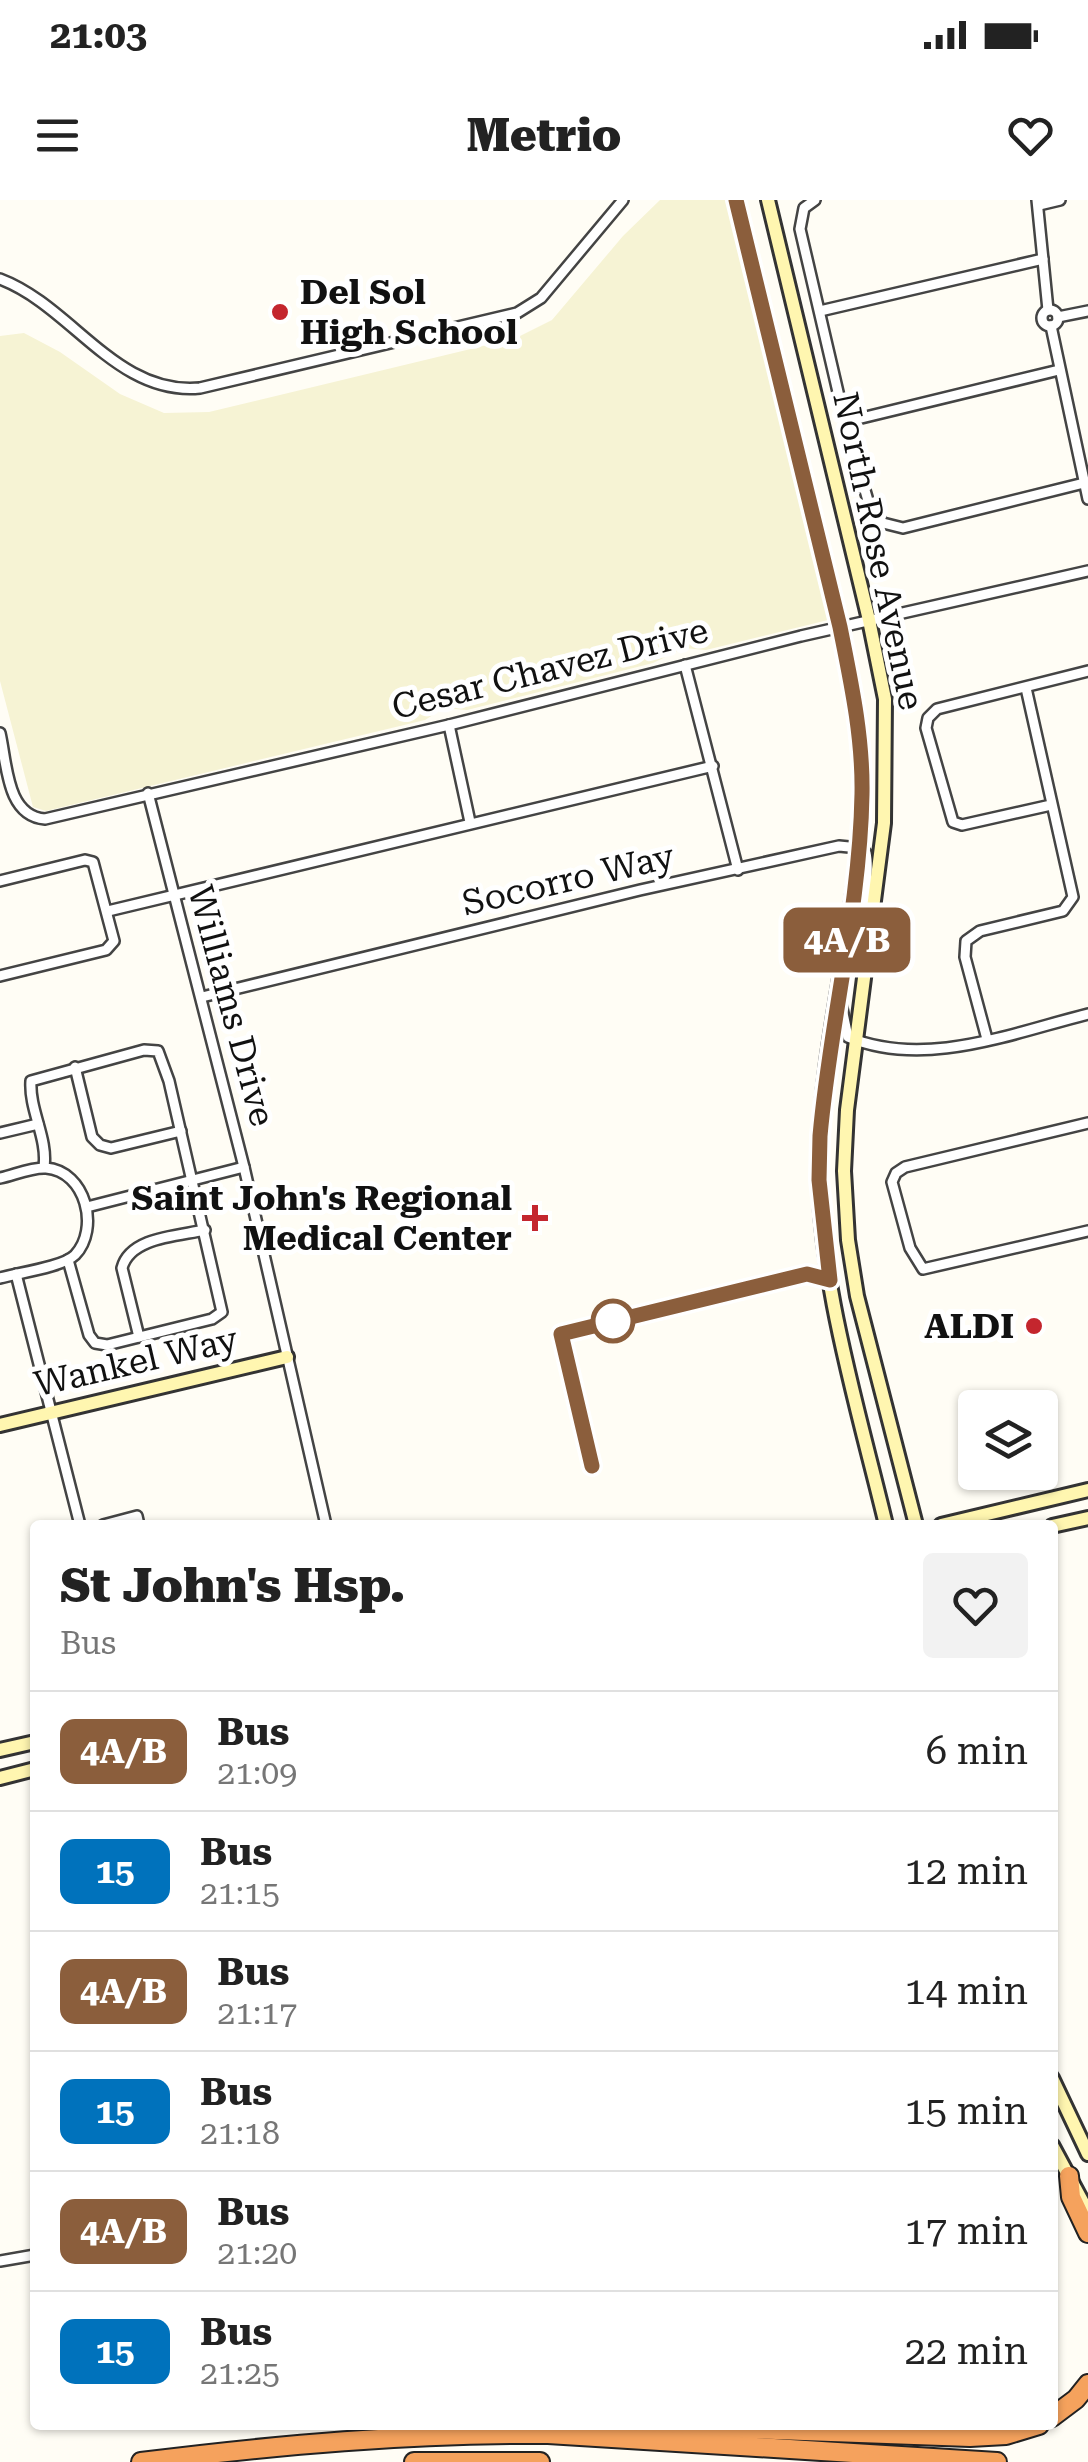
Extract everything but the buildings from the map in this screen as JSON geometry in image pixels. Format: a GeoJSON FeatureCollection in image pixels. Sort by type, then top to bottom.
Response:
{"type":"FeatureCollection","features":[{"type":"Feature","properties":{"kind":"highway"},"geometry":{"type":"LineString","coordinates":[[1069,2176],[1072,2197],[1088,2233]]}},
{"type":"Feature","properties":{"kind":"highway"},"geometry":{"type":"LineString","coordinates":[[1058,2412],[1088,2384]]}},
{"type":"Feature","properties":{"kind":"highway"},"geometry":{"type":"LineString","coordinates":[[141,2462],[388,2436],[643,2430]]}},
{"type":"Feature","properties":{"kind":"highway"},"geometry":{"type":"LineString","coordinates":[[746,2430],[970,2438],[1022,2430]]}},
{"type":"Feature","properties":{"kind":"highway"},"geometry":{"type":"LineString","coordinates":[[548,2434],[997,2462]]}},
{"type":"Feature","properties":{"kind":"highway"},"geometry":{"type":"LineString","coordinates":[[414,2462],[540,2462]]}},
{"type":"Feature","properties":{"kind":"main road","name":"North Rose Avenue"},"geometry":{"type":"LineString","coordinates":[[736,200],[854,695],[862,793],[820,1136],[822,1210],[826,1258],[838,1317],[886,1520]]}},
{"type":"Feature","properties":{"kind":"main road","name":"North Rose Avenue"},"geometry":{"type":"LineString","coordinates":[[768,200],[869,620],[884,699],[884,823],[847,1110],[844,1171],[848,1240],[860,1312],[915,1520]]}},
{"type":"Feature","properties":{"kind":"main road","name":"Wankel Way"},"geometry":{"type":"LineString","coordinates":[[0,1425],[286,1356]]}},
{"type":"Feature","properties":{"kind":"main road"},"geometry":{"type":"LineString","coordinates":[[962,1520],[1088,1490]]}},
{"type":"Feature","properties":{"kind":"main road"},"geometry":{"type":"LineString","coordinates":[[1058,1525],[1088,1518]]}},
{"type":"Feature","properties":{"kind":"main road"},"geometry":{"type":"LineString","coordinates":[[0,1750],[30,1743]]}},
{"type":"Feature","properties":{"kind":"main road"},"geometry":{"type":"LineString","coordinates":[[0,1778],[30,1771]]}},
{"type":"Feature","properties":{"kind":"main road"},"geometry":{"type":"LineString","coordinates":[[1058,2091],[1088,2154]]}},
{"type":"Feature","properties":{"kind":"main road"},"geometry":{"type":"LineString","coordinates":[[1058,2156],[1088,2212]]}},
{"type":"Feature","properties":{"kind":"street"},"geometry":{"type":"LineString","coordinates":[[0,279],[31,296],[141,380],[179,390],[200,388],[517,312],[542,298],[623,200]]}},
{"type":"Feature","properties":{"kind":"street"},"geometry":{"type":"LineString","coordinates":[[814,200],[804,208],[800,229],[846,422],[869,504],[882,523],[903,528],[1084,483]]}},
{"type":"Feature","properties":{"kind":"street"},"geometry":{"type":"LineString","coordinates":[[1060,200],[1038,203],[1048,310],[1042,319],[1054,321],[1088,311]]}},
{"type":"Feature","properties":{"kind":"street"},"geometry":{"type":"LineString","coordinates":[[820,311],[1042,260]]}},
{"type":"Feature","properties":{"kind":"street"},"geometry":{"type":"LineString","coordinates":[[1054,321],[1059,370],[1088,498]]}},
{"type":"Feature","properties":{"kind":"street"},"geometry":{"type":"LineString","coordinates":[[846,422],[1059,370]]}},
{"type":"Feature","properties":{"kind":"street","name":"Cesar Chavez Drive"},"geometry":{"type":"LineString","coordinates":[[4,765],[16,801],[27,815],[45,819],[1088,571]]}},
{"type":"Feature","properties":{"kind":"street"},"geometry":{"type":"LineString","coordinates":[[684,665],[738,870]]}},
{"type":"Feature","properties":{"kind":"street"},"geometry":{"type":"LineString","coordinates":[[1052,805],[962,825],[953,822],[926,728],[928,718],[937,709],[1088,671]]}},
{"type":"Feature","properties":{"kind":"street"},"geometry":{"type":"LineString","coordinates":[[986,1039],[965,957],[966,942],[980,931],[1063,911],[1072,896],[1026,688]]}},
{"type":"Feature","properties":{"kind":"street"},"geometry":{"type":"LineString","coordinates":[[449,724],[470,822]]}},
{"type":"Feature","properties":{"kind":"street"},"geometry":{"type":"LineString","coordinates":[[0,732],[4,765]]}},
{"type":"Feature","properties":{"kind":"street"},"geometry":{"type":"LineString","coordinates":[[108,911],[713,766]]}},
{"type":"Feature","properties":{"kind":"street","name":"Williams Drive"},"geometry":{"type":"LineString","coordinates":[[148,793],[244,1167],[325,1520]]}},
{"type":"Feature","properties":{"kind":"street","name":"Socorro Way"},"geometry":{"type":"LineString","coordinates":[[202,997],[604,899],[839,846],[858,848]]}},
{"type":"Feature","properties":{"kind":"street"},"geometry":{"type":"LineString","coordinates":[[858,848],[868,859],[864,922],[870,933]]}},
{"type":"Feature","properties":{"kind":"street"},"geometry":{"type":"LineString","coordinates":[[0,881],[85,860],[93,862],[114,941],[106,950],[0,976]]}},
{"type":"Feature","properties":{"kind":"street"},"geometry":{"type":"LineString","coordinates":[[838,994],[845,1034],[858,1041],[919,1051],[1088,1014]]}},
{"type":"Feature","properties":{"kind":"street"},"geometry":{"type":"LineString","coordinates":[[44,1168],[46,1154],[30,1092],[31,1080],[144,1050],[157,1051],[164,1061],[222,1312],[212,1319],[99,1344],[88,1335],[68,1260]]}},
{"type":"Feature","properties":{"kind":"street"},"geometry":{"type":"LineString","coordinates":[[76,1067],[92,1137],[100,1145],[111,1148],[181,1131]]}},
{"type":"Feature","properties":{"kind":"street"},"geometry":{"type":"LineString","coordinates":[[0,1133],[38,1124]]}},
{"type":"Feature","properties":{"kind":"street"},"geometry":{"type":"LineString","coordinates":[[1088,1124],[909,1166],[896,1173],[892,1182],[910,1248],[923,1269],[1088,1231]]}},
{"type":"Feature","properties":{"kind":"street"},"geometry":{"type":"LineString","coordinates":[[87,1207],[244,1167]]}},
{"type":"Feature","properties":{"kind":"street"},"geometry":{"type":"LineString","coordinates":[[0,1178],[44,1168],[71,1182],[87,1207],[85,1236],[77,1253],[68,1260],[0,1278]]}},
{"type":"Feature","properties":{"kind":"street"},"geometry":{"type":"LineString","coordinates":[[138,1337],[122,1268],[124,1257],[131,1249],[146,1244],[205,1230]]}},
{"type":"Feature","properties":{"kind":"street"},"geometry":{"type":"LineString","coordinates":[[16,1274],[79,1520]]}},
{"type":"Feature","properties":{"kind":"street"},"geometry":{"type":"LineString","coordinates":[[0,2261],[30,2256]]}},
{"type":"Feature","properties":{"kind":"shaded area"},"geometry":{"type":"Polygon","coordinates":[[[660,200],[739,200],[835,616],[706,650],[684,648],[653,663],[467,710],[444,708],[425,720],[46,811],[33,807],[0,681],[0,336],[24,333],[60,352],[120,394],[164,413],[209,412],[516,338],[552,320],[623,236],[660,200]]]}},
{"type":"Feature","properties":{"kind":"bus line","name":"4A/B"},"geometry":{"type":"LineString","coordinates":[[592,1466],[561,1334],[807,1274],[830,1280],[819,1180],[820,1136],[858,848],[860,750],[840,627],[736,200]]}},
{"type":"Feature","properties":{"kind":"place","name":"Del Sol High School"},"geometry":{"type":"Point","coordinates":[280,312]}},
{"type":"Feature","properties":{"kind":"place","name":"Saint John's Regional Medical Center"},"geometry":{"type":"Point","coordinates":[535,1218]}},
{"type":"Feature","properties":{"kind":"place","name":"ALDI"},"geometry":{"type":"Point","coordinates":[1034,1326]}}]}
